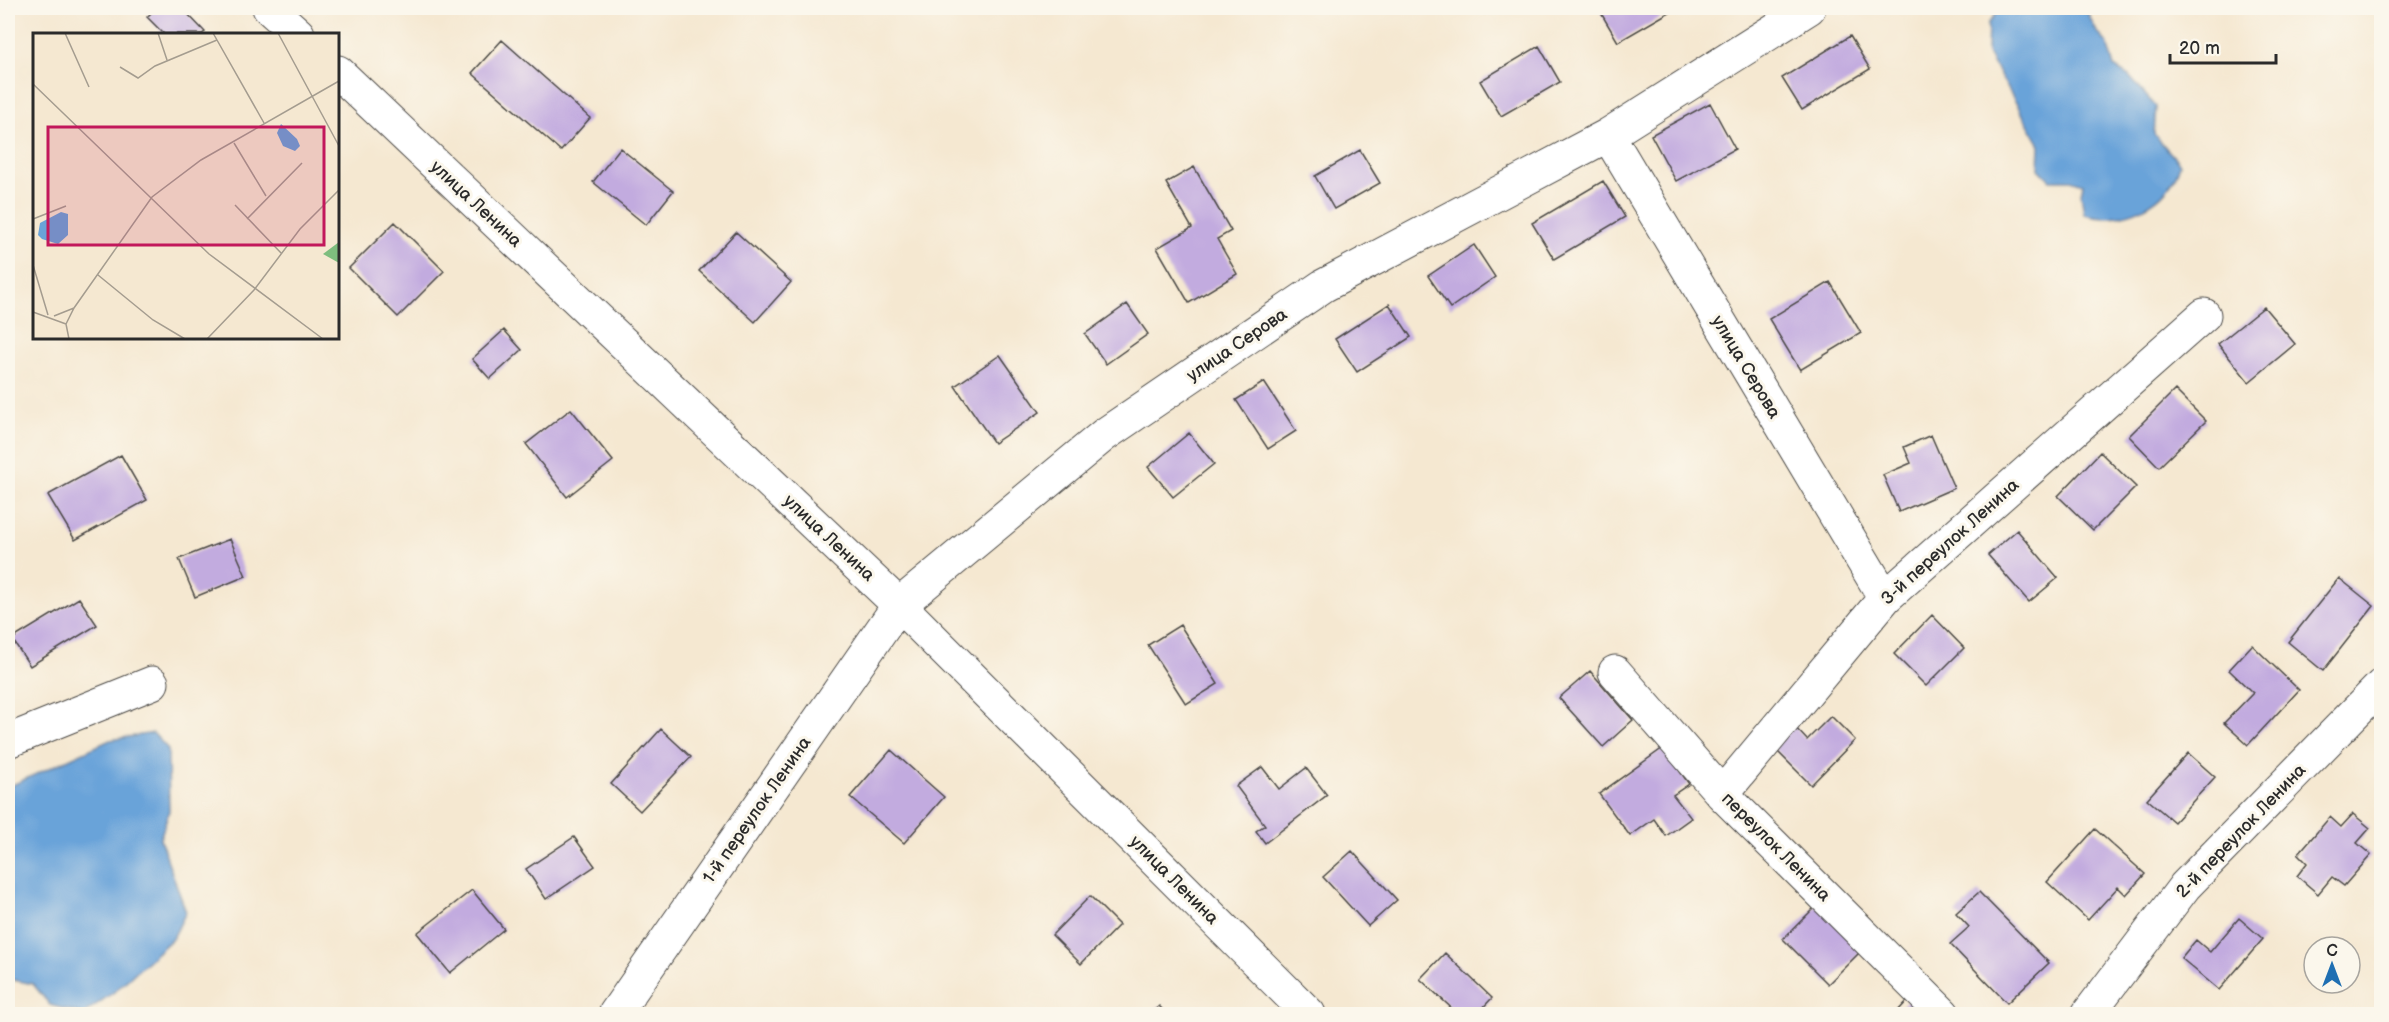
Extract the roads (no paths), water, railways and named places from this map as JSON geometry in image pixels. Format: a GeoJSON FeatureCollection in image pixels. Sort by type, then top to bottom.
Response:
{"type":"FeatureCollection","features":[{"type":"Feature","properties":{"kind":"street"},"geometry":{"type":"LineString","coordinates":[[269,8],[296,33]]}},
{"type":"Feature","properties":{"kind":"street","name":"улица Серова"},"geometry":{"type":"LineString","coordinates":[[899,605],[1104,435],[1323,286],[1608,135],[1809,8]]}},
{"type":"Feature","properties":{"kind":"street","name":"улица Ленина"},"geometry":{"type":"LineString","coordinates":[[339,73],[899,605],[1309,1014]]}},
{"type":"Feature","properties":{"kind":"street","name":"улица Серова"},"geometry":{"type":"LineString","coordinates":[[1608,135],[1884,598]]}},
{"type":"Feature","properties":{"kind":"street","name":"3-й переулок Ленина"},"geometry":{"type":"LineString","coordinates":[[1722,794],[1884,598],[2204,315]]}},
{"type":"Feature","properties":{"kind":"street","name":"1-й переулок Ленина"},"geometry":{"type":"LineString","coordinates":[[615,1014],[899,605]]}},
{"type":"Feature","properties":{"kind":"street","name":"переулок Ленина"},"geometry":{"type":"LineString","coordinates":[[1615,672],[1722,794],[1943,1014]]}},
{"type":"Feature","properties":{"kind":"street"},"geometry":{"type":"LineString","coordinates":[[8,741],[152,683]]}},
{"type":"Feature","properties":{"kind":"street","name":"2-й переулок Ленина"},"geometry":{"type":"LineString","coordinates":[[2088,1014],[2185,886],[2382,685]]}},
{"type":"Feature","properties":{"kind":"water"},"geometry":{"type":"Polygon","coordinates":[[[2000,8],[2085,8],[2097,32],[2107,43],[2114,67],[2129,76],[2156,107],[2154,134],[2180,164],[2166,190],[2155,200],[2129,214],[2099,217],[2084,214],[2081,193],[2083,184],[2071,180],[2050,180],[2039,169],[2040,145],[1987,52],[1988,24],[2000,8]]]}},
{"type":"Feature","properties":{"kind":"water"},"geometry":{"type":"Polygon","coordinates":[[[153,733],[168,749],[169,811],[160,839],[186,912],[173,938],[114,992],[83,1014],[50,1005],[33,984],[8,979],[8,787],[110,740],[153,733]]]}}]}
